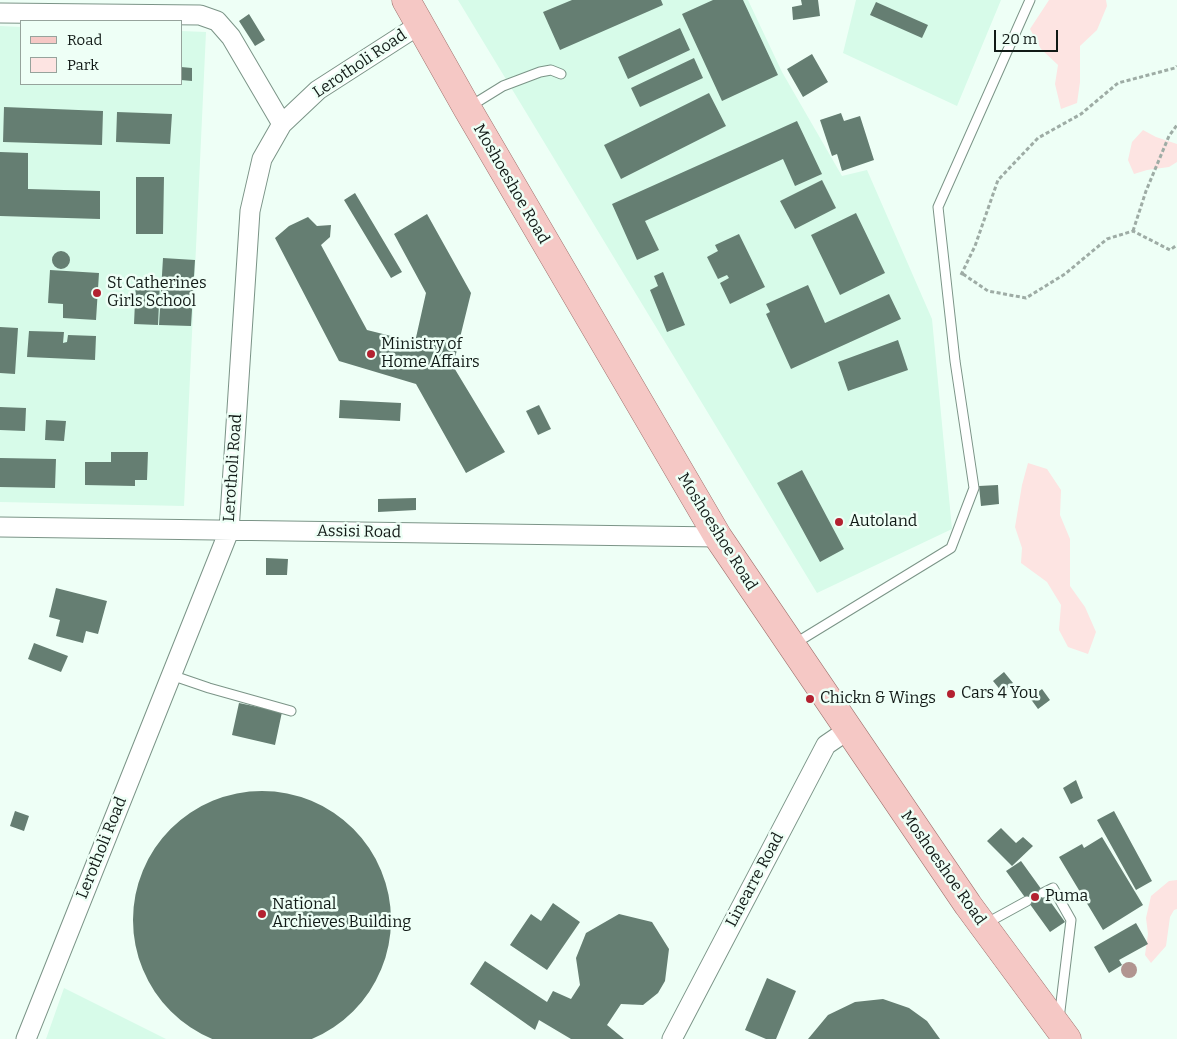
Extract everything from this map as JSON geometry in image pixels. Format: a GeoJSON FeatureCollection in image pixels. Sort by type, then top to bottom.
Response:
{"type":"FeatureCollection","features":[{"type":"Feature","properties":{"kind":"main road","name":"Moshoeshoe Road"},"geometry":{"type":"LineString","coordinates":[[406,0],[467,108],[718,537],[982,925],[1062,1033]]}},
{"type":"Feature","properties":{"kind":"street"},"geometry":{"type":"LineString","coordinates":[[0,14],[200,15],[217,22],[231,37],[282,124]]}},
{"type":"Feature","properties":{"kind":"street","name":"Lerotholi Road"},"geometry":{"type":"LineString","coordinates":[[26,1039],[229,531],[250,211],[262,159],[282,124],[318,90],[419,25]]}},
{"type":"Feature","properties":{"kind":"street","name":"Assisi Road"},"geometry":{"type":"LineString","coordinates":[[0,527],[718,537]]}},
{"type":"Feature","properties":{"kind":"street","name":"Linearre Road"},"geometry":{"type":"LineString","coordinates":[[672,1039],[826,746],[848,730]]}},
{"type":"Feature","properties":{"kind":"lane"},"geometry":{"type":"LineString","coordinates":[[792,646],[951,548],[974,488],[955,361],[938,207],[1030,0]]}},
{"type":"Feature","properties":{"kind":"lane"},"geometry":{"type":"LineString","coordinates":[[467,108],[503,86],[540,72],[551,70],[561,74]]}},
{"type":"Feature","properties":{"kind":"lane"},"geometry":{"type":"LineString","coordinates":[[171,675],[209,688],[291,711]]}},
{"type":"Feature","properties":{"kind":"lane"},"geometry":{"type":"LineString","coordinates":[[1043,893],[1053,888],[1071,920],[1062,1033]]}},
{"type":"Feature","properties":{"kind":"lane"},"geometry":{"type":"LineString","coordinates":[[982,925],[1028,901]]}},
{"type":"Feature","properties":{"kind":"path"},"geometry":{"type":"LineString","coordinates":[[947,286],[962,274],[975,246],[998,180],[1038,138],[1081,114],[1118,83],[1177,66]]}},
{"type":"Feature","properties":{"kind":"path"},"geometry":{"type":"LineString","coordinates":[[1133,231],[1146,191],[1169,136],[1177,125]]}},
{"type":"Feature","properties":{"kind":"path"},"geometry":{"type":"LineString","coordinates":[[962,274],[988,291],[1026,298],[1065,274],[1107,239],[1133,231],[1170,250],[1177,245]]}},
{"type":"Feature","properties":{"kind":"shaded area"},"geometry":{"type":"Polygon","coordinates":[[[458,0],[748,0],[782,72],[842,176],[867,170],[932,319],[952,529],[817,593],[458,0]]]}},
{"type":"Feature","properties":{"kind":"shaded area"},"geometry":{"type":"Polygon","coordinates":[[[856,0],[1001,0],[957,106],[843,53],[856,0]]]}},
{"type":"Feature","properties":{"kind":"shaded area","name":"St Catherines Girls School"},"geometry":{"type":"Polygon","coordinates":[[[0,26],[20,27],[20,85],[182,85],[182,31],[206,32],[184,506],[0,502],[0,26]]]}},
{"type":"Feature","properties":{"kind":"shaded area"},"geometry":{"type":"Polygon","coordinates":[[[64,988],[166,1039],[46,1039],[64,988]]]}},
{"type":"Feature","properties":{"kind":"green space"},"geometry":{"type":"Polygon","coordinates":[[[1049,0],[1106,0],[1107,6],[1097,30],[1080,46],[1080,82],[1077,103],[1061,109],[1055,84],[1058,65],[1041,49],[1030,29],[1049,0]]]}},
{"type":"Feature","properties":{"kind":"green space"},"geometry":{"type":"Polygon","coordinates":[[[1143,130],[1156,137],[1177,144],[1177,162],[1169,167],[1134,174],[1128,160],[1132,142],[1143,130]]]}},
{"type":"Feature","properties":{"kind":"green space"},"geometry":{"type":"Polygon","coordinates":[[[1028,463],[1047,469],[1061,490],[1060,515],[1070,539],[1070,586],[1085,607],[1096,632],[1088,654],[1068,647],[1059,630],[1061,605],[1047,582],[1021,563],[1022,548],[1015,527],[1022,485],[1028,463]]]}},
{"type":"Feature","properties":{"kind":"green space"},"geometry":{"type":"Polygon","coordinates":[[[1177,880],[1177,909],[1174,910],[1170,917],[1166,946],[1151,963],[1145,955],[1148,934],[1146,918],[1151,896],[1169,881],[1177,880]]]}},
{"type":"Feature","properties":{"kind":"building"},"geometry":{"type":"Polygon","coordinates":[[[572,0],[661,0],[663,5],[560,50],[543,12],[572,0]]]}},
{"type":"Feature","properties":{"kind":"building"},"geometry":{"type":"Polygon","coordinates":[[[713,0],[743,0],[778,75],[722,101],[682,14],[713,0]]]}},
{"type":"Feature","properties":{"kind":"building"},"geometry":{"type":"Polygon","coordinates":[[[801,0],[818,0],[820,16],[793,20],[792,7],[802,5],[801,0]]]}},
{"type":"Feature","properties":{"kind":"building"},"geometry":{"type":"Polygon","coordinates":[[[876,2],[928,25],[922,38],[870,15],[876,2]]]}},
{"type":"Feature","properties":{"kind":"building"},"geometry":{"type":"Polygon","coordinates":[[[249,14],[265,40],[255,46],[239,21],[249,14]]]}},
{"type":"Feature","properties":{"kind":"building"},"geometry":{"type":"Polygon","coordinates":[[[680,28],[690,50],[628,79],[618,57],[680,28]]]}},
{"type":"Feature","properties":{"kind":"building"},"geometry":{"type":"Polygon","coordinates":[[[812,54],[828,82],[803,97],[787,69],[812,54]]]}},
{"type":"Feature","properties":{"kind":"building"},"geometry":{"type":"Polygon","coordinates":[[[694,58],[703,78],[640,107],[631,88],[694,58]]]}},
{"type":"Feature","properties":{"kind":"building"},"geometry":{"type":"Polygon","coordinates":[[[182,67],[192,68],[192,81],[182,80],[182,67]]]}},
{"type":"Feature","properties":{"kind":"building"},"geometry":{"type":"Polygon","coordinates":[[[709,93],[726,126],[621,179],[604,145],[709,93]]]}},
{"type":"Feature","properties":{"kind":"building"},"geometry":{"type":"Polygon","coordinates":[[[4,107],[103,111],[102,145],[3,142],[4,107]]]}},
{"type":"Feature","properties":{"kind":"building"},"geometry":{"type":"Polygon","coordinates":[[[117,112],[172,114],[170,144],[116,142],[117,112]]]}},
{"type":"Feature","properties":{"kind":"building"},"geometry":{"type":"Polygon","coordinates":[[[841,113],[844,121],[860,116],[874,160],[842,171],[837,154],[832,156],[820,120],[841,113]]]}},
{"type":"Feature","properties":{"kind":"building"},"geometry":{"type":"Polygon","coordinates":[[[797,121],[822,174],[795,186],[783,159],[645,221],[659,250],[637,260],[612,204],[797,121]]]}},
{"type":"Feature","properties":{"kind":"building"},"geometry":{"type":"Polygon","coordinates":[[[0,152],[28,153],[28,189],[100,191],[100,219],[0,216],[0,152]]]}},
{"type":"Feature","properties":{"kind":"building"},"geometry":{"type":"Polygon","coordinates":[[[136,177],[164,177],[163,234],[136,234],[136,177]]]}},
{"type":"Feature","properties":{"kind":"building"},"geometry":{"type":"Polygon","coordinates":[[[822,180],[836,208],[795,229],[780,201],[822,180]]]}},
{"type":"Feature","properties":{"kind":"building"},"geometry":{"type":"Polygon","coordinates":[[[355,193],[402,272],[391,278],[344,200],[355,193]]]}},
{"type":"Feature","properties":{"kind":"building"},"geometry":{"type":"Polygon","coordinates":[[[856,213],[885,273],[840,295],[811,235],[856,213]]]}},
{"type":"Feature","properties":{"kind":"building"},"geometry":{"type":"Polygon","coordinates":[[[427,214],[471,293],[453,366],[505,452],[466,473],[416,384],[339,361],[275,238],[289,226],[308,217],[317,226],[331,225],[330,237],[321,245],[367,330],[415,342],[426,293],[394,234],[427,214]]]}},
{"type":"Feature","properties":{"kind":"building"},"geometry":{"type":"Polygon","coordinates":[[[739,234],[765,287],[730,304],[720,283],[729,278],[727,275],[718,279],[707,257],[718,251],[715,245],[739,234]]]}},
{"type":"Feature","properties":{"kind":"building"},"geometry":{"type":"Polygon","coordinates":[[[61,251],[67,254],[70,260],[67,266],[61,269],[55,266],[52,260],[55,254],[61,251]]]}},
{"type":"Feature","properties":{"kind":"building"},"geometry":{"type":"Polygon","coordinates":[[[163,258],[195,260],[191,326],[159,325],[163,258]]]}},
{"type":"Feature","properties":{"kind":"building"},"geometry":{"type":"Polygon","coordinates":[[[50,270],[99,273],[96,320],[63,318],[63,304],[48,303],[50,270]]]}},
{"type":"Feature","properties":{"kind":"building"},"geometry":{"type":"Polygon","coordinates":[[[663,272],[685,325],[667,332],[650,290],[658,286],[654,276],[663,272]]]}},
{"type":"Feature","properties":{"kind":"building"},"geometry":{"type":"Polygon","coordinates":[[[136,280],[160,282],[158,325],[134,324],[136,280]]]}},
{"type":"Feature","properties":{"kind":"building"},"geometry":{"type":"Polygon","coordinates":[[[808,285],[825,323],[889,294],[901,319],[791,369],[766,314],[770,312],[766,304],[808,285]]]}},
{"type":"Feature","properties":{"kind":"building"},"geometry":{"type":"Polygon","coordinates":[[[0,327],[18,328],[15,374],[0,373],[0,327]]]}},
{"type":"Feature","properties":{"kind":"building"},"geometry":{"type":"Polygon","coordinates":[[[29,331],[64,332],[63,343],[67,342],[68,335],[96,336],[95,360],[27,357],[29,331]]]}},
{"type":"Feature","properties":{"kind":"building"},"geometry":{"type":"Polygon","coordinates":[[[898,340],[908,370],[848,391],[838,362],[898,340]]]}},
{"type":"Feature","properties":{"kind":"building"},"geometry":{"type":"Polygon","coordinates":[[[340,400],[401,403],[400,421],[339,418],[340,400]]]}},
{"type":"Feature","properties":{"kind":"building"},"geometry":{"type":"Polygon","coordinates":[[[539,405],[551,429],[538,435],[526,411],[539,405]]]}},
{"type":"Feature","properties":{"kind":"building"},"geometry":{"type":"Polygon","coordinates":[[[0,407],[26,408],[25,431],[0,430],[0,407]]]}},
{"type":"Feature","properties":{"kind":"building"},"geometry":{"type":"Polygon","coordinates":[[[46,420],[66,421],[64,441],[45,440],[46,420]]]}},
{"type":"Feature","properties":{"kind":"building"},"geometry":{"type":"Polygon","coordinates":[[[111,452],[148,452],[147,480],[135,480],[135,486],[85,485],[85,462],[111,462],[111,452]]]}},
{"type":"Feature","properties":{"kind":"building"},"geometry":{"type":"Polygon","coordinates":[[[0,458],[56,459],[55,488],[0,487],[0,458]]]}},
{"type":"Feature","properties":{"kind":"building"},"geometry":{"type":"Polygon","coordinates":[[[802,470],[844,549],[820,562],[777,483],[802,470]]]}},
{"type":"Feature","properties":{"kind":"building"},"geometry":{"type":"Polygon","coordinates":[[[998,485],[999,504],[981,506],[979,486],[998,485]]]}},
{"type":"Feature","properties":{"kind":"building"},"geometry":{"type":"Polygon","coordinates":[[[416,498],[416,510],[378,512],[378,499],[416,498]]]}},
{"type":"Feature","properties":{"kind":"building"},"geometry":{"type":"Polygon","coordinates":[[[266,558],[288,559],[287,575],[266,575],[266,558]]]}},
{"type":"Feature","properties":{"kind":"building"},"geometry":{"type":"Polygon","coordinates":[[[56,588],[107,601],[98,634],[86,631],[83,643],[56,636],[60,620],[49,617],[56,588]]]}},
{"type":"Feature","properties":{"kind":"building"},"geometry":{"type":"Polygon","coordinates":[[[34,643],[68,656],[61,672],[28,659],[34,643]]]}},
{"type":"Feature","properties":{"kind":"building"},"geometry":{"type":"Polygon","coordinates":[[[1004,672],[1013,683],[1002,692],[993,681],[1004,672]]]}},
{"type":"Feature","properties":{"kind":"building"},"geometry":{"type":"Polygon","coordinates":[[[1042,689],[1050,700],[1038,709],[1030,698],[1042,689]]]}},
{"type":"Feature","properties":{"kind":"building"},"geometry":{"type":"Polygon","coordinates":[[[239,703],[282,712],[275,745],[232,735],[239,703]]]}},
{"type":"Feature","properties":{"kind":"building"},"geometry":{"type":"Polygon","coordinates":[[[1076,780],[1083,798],[1071,804],[1063,788],[1076,780]]]}},
{"type":"Feature","properties":{"kind":"building","name":"National Archieves Building"},"geometry":{"type":"Polygon","coordinates":[[[262,791],[287,794],[311,801],[323,806],[344,820],[362,838],[376,859],[385,883],[391,920],[388,945],[376,981],[362,1002],[344,1020],[323,1034],[308,1040],[216,1040],[190,1027],[162,1002],[148,981],[136,945],[133,920],[136,895],[148,859],[162,838],[180,820],[201,806],[213,801],[237,794],[262,791]]]}},
{"type":"Feature","properties":{"kind":"building"},"geometry":{"type":"Polygon","coordinates":[[[15,811],[29,816],[24,831],[10,826],[15,811]]]}},
{"type":"Feature","properties":{"kind":"building"},"geometry":{"type":"Polygon","coordinates":[[[1114,811],[1152,881],[1136,890],[1097,820],[1114,811]]]}},
{"type":"Feature","properties":{"kind":"building"},"geometry":{"type":"Polygon","coordinates":[[[1001,828],[1016,843],[1023,837],[1033,846],[1012,866],[987,841],[1001,828]]]}},
{"type":"Feature","properties":{"kind":"building"},"geometry":{"type":"Polygon","coordinates":[[[1102,837],[1143,905],[1103,930],[1059,857],[1082,844],[1084,848],[1102,837]]]}},
{"type":"Feature","properties":{"kind":"building","name":"Puma"},"geometry":{"type":"Polygon","coordinates":[[[1021,861],[1065,922],[1050,932],[1006,871],[1021,861]]]}},
{"type":"Feature","properties":{"kind":"building"},"geometry":{"type":"Polygon","coordinates":[[[553,903],[580,922],[547,970],[510,945],[531,914],[541,921],[553,903]]]}},
{"type":"Feature","properties":{"kind":"building"},"geometry":{"type":"Polygon","coordinates":[[[619,914],[652,922],[669,949],[665,981],[658,993],[643,1005],[621,1004],[607,1025],[624,1039],[571,1039],[539,1020],[535,1030],[470,984],[485,961],[547,1002],[553,991],[571,999],[580,985],[576,958],[586,933],[619,914]]]}},
{"type":"Feature","properties":{"kind":"building"},"geometry":{"type":"Polygon","coordinates":[[[1136,923],[1148,944],[1119,960],[1122,965],[1109,973],[1094,947],[1136,923]]]}},
{"type":"Feature","properties":{"kind":"building"},"geometry":{"type":"Polygon","coordinates":[[[767,978],[796,991],[776,1039],[766,1039],[745,1030],[767,978]]]}},
{"type":"Feature","properties":{"kind":"building"},"geometry":{"type":"Polygon","coordinates":[[[883,999],[909,1008],[927,1021],[940,1039],[808,1039],[828,1015],[855,1002],[883,999]]]}},
{"type":"Feature","properties":{"kind":"place","name":"St Catherines Girls School"},"geometry":{"type":"Point","coordinates":[97,293]}},
{"type":"Feature","properties":{"kind":"place","name":"Ministry of Home Affairs"},"geometry":{"type":"Point","coordinates":[371,354]}},
{"type":"Feature","properties":{"kind":"place","name":"Autoland"},"geometry":{"type":"Point","coordinates":[839,522]}},
{"type":"Feature","properties":{"kind":"place","name":"Cars 4 You"},"geometry":{"type":"Point","coordinates":[951,694]}},
{"type":"Feature","properties":{"kind":"place","name":"Chickn & Wings"},"geometry":{"type":"Point","coordinates":[810,699]}},
{"type":"Feature","properties":{"kind":"place","name":"Puma"},"geometry":{"type":"Point","coordinates":[1035,897]}},
{"type":"Feature","properties":{"kind":"place","name":"National Archieves Building"},"geometry":{"type":"Point","coordinates":[262,914]}}]}
